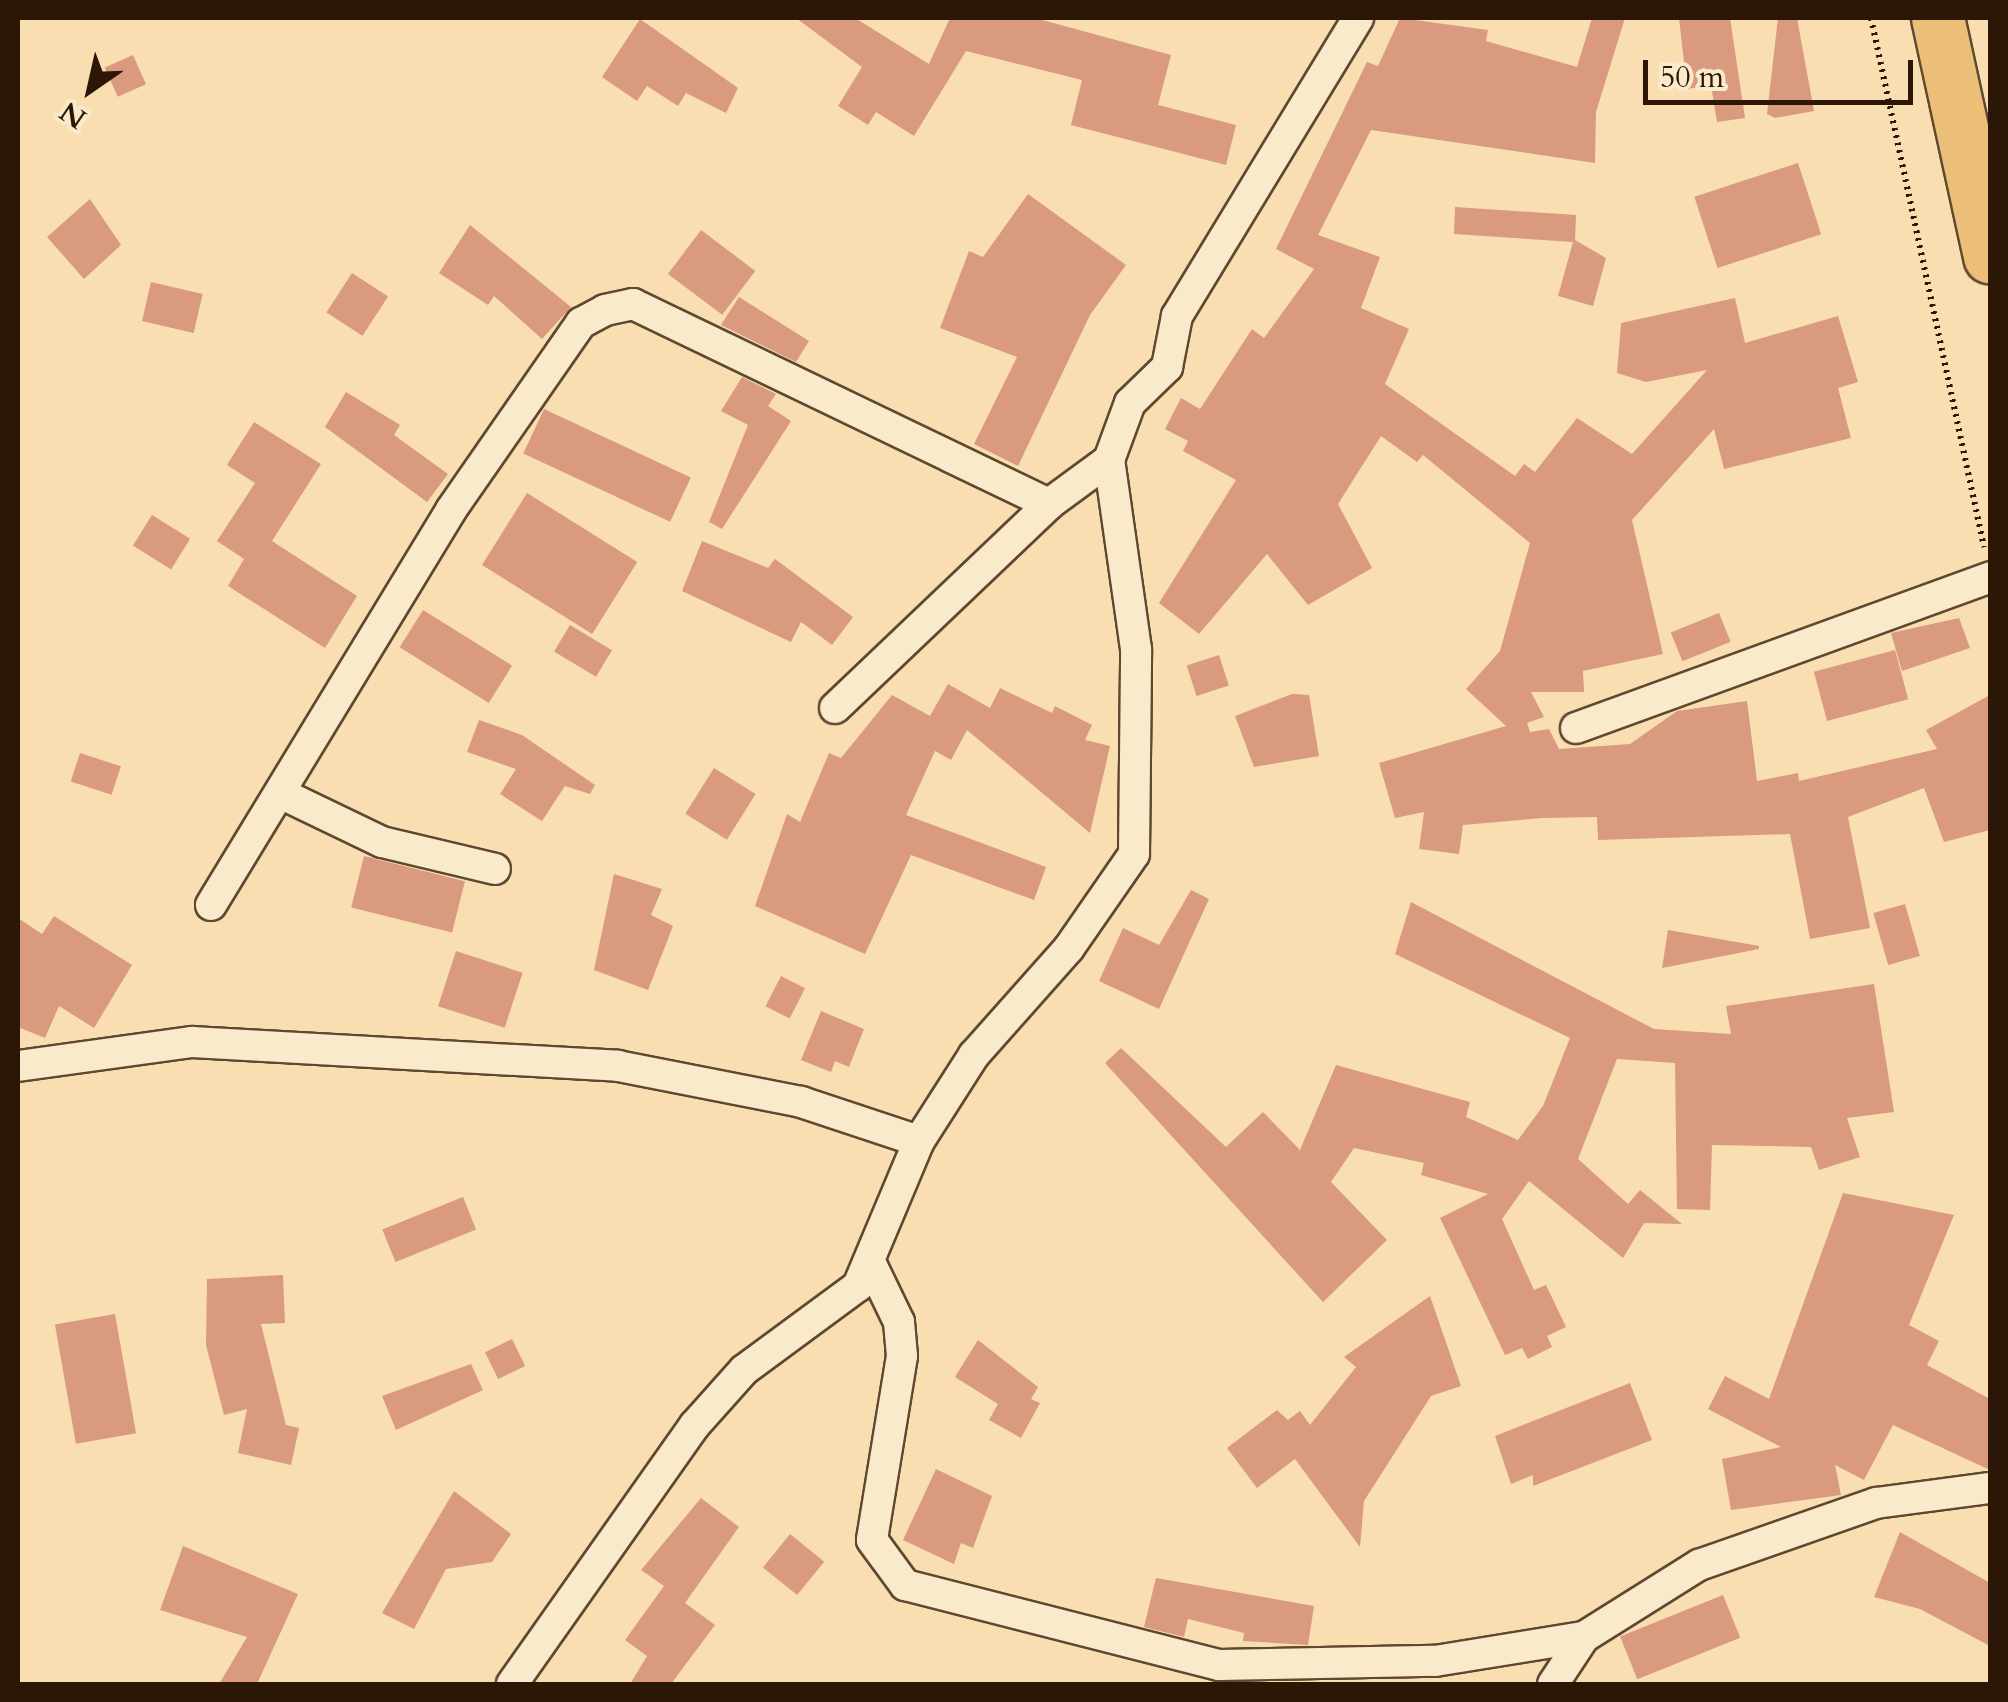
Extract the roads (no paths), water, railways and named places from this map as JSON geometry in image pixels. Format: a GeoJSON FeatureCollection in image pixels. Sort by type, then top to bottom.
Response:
{"type":"FeatureCollection","features":[{"type":"Feature","properties":{"kind":"highway"},"geometry":{"type":"LineString","coordinates":[[1938,18],[1990,257]]}},
{"type":"Feature","properties":{"kind":"highway"},"geometry":{"type":"LineString","coordinates":[[1963,18],[1990,170]]}},
{"type":"Feature","properties":{"kind":"street"},"geometry":{"type":"LineString","coordinates":[[512,1684],[694,1426],[744,1370],[842,1302],[872,1266],[919,1141],[974,1055],[1069,948],[1134,854],[1136,649],[1109,460],[1130,403],[1167,367],[1177,316],[1358,18]]}},
{"type":"Feature","properties":{"kind":"street"},"geometry":{"type":"LineString","coordinates":[[211,905],[450,510],[581,323],[605,310],[633,304],[1049,504]]}},
{"type":"Feature","properties":{"kind":"street"},"geometry":{"type":"LineString","coordinates":[[835,708],[1049,504],[1109,460]]}},
{"type":"Feature","properties":{"kind":"street"},"geometry":{"type":"LineString","coordinates":[[1576,728],[1990,577]]}},
{"type":"Feature","properties":{"kind":"street"},"geometry":{"type":"LineString","coordinates":[[280,794],[382,842],[495,869]]}},
{"type":"Feature","properties":{"kind":"street"},"geometry":{"type":"LineString","coordinates":[[18,1066],[192,1042],[618,1066],[801,1102],[919,1141]]}},
{"type":"Feature","properties":{"kind":"street"},"geometry":{"type":"LineString","coordinates":[[872,1266],[899,1322],[902,1356],[872,1540],[904,1586],[1219,1665],[1435,1661],[1584,1637],[1699,1565],[1876,1504],[1990,1488]]}},
{"type":"Feature","properties":{"kind":"street"},"geometry":{"type":"LineString","coordinates":[[1552,1684],[1584,1637]]}}]}
